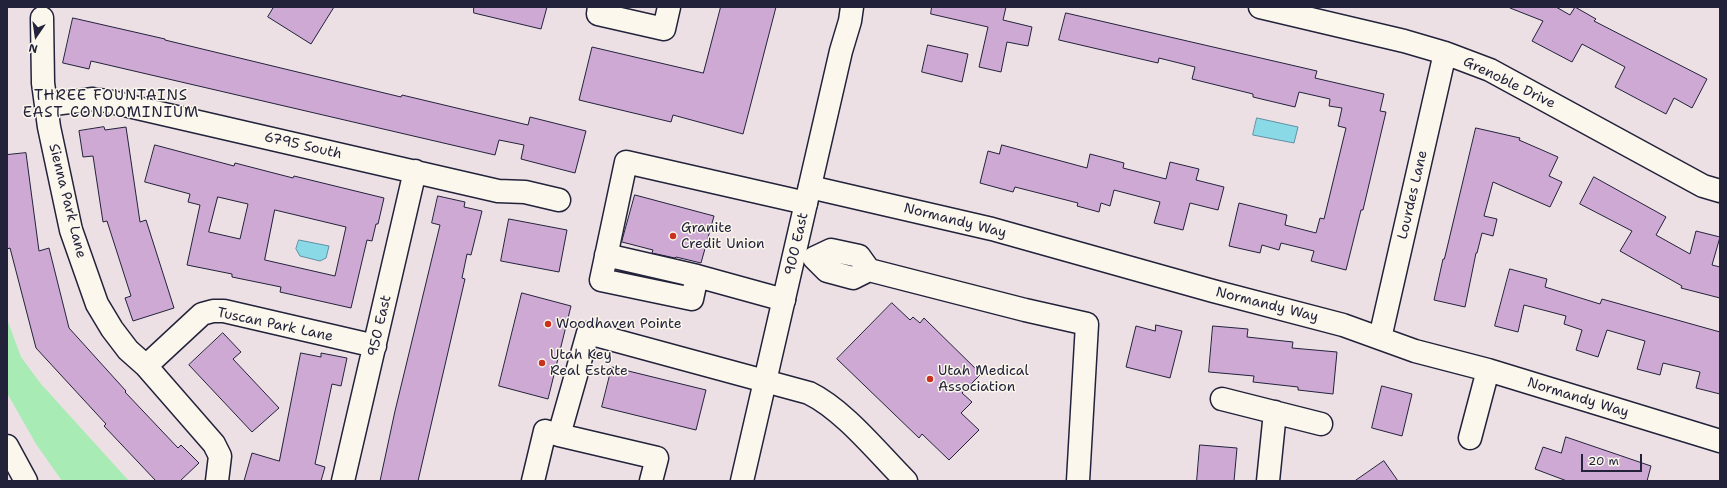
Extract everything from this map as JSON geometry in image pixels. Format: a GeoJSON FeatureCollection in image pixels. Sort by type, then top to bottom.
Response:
{"type":"FeatureCollection","features":[{"type":"Feature","properties":{"kind":"main road"},"geometry":{"type":"LineString","coordinates":[[600,7],[598,14],[664,29],[669,7]]}},
{"type":"Feature","properties":{"kind":"main road","name":"900 East"},"geometry":{"type":"LineString","coordinates":[[742,481],[784,300],[804,256],[808,195],[841,51],[850,21],[852,7]]}},
{"type":"Feature","properties":{"kind":"main road","name":"Grenoble Drive"},"geometry":{"type":"LineString","coordinates":[[1260,7],[1396,39],[1445,53],[1490,70],[1674,171],[1703,186],[1720,191]]}},
{"type":"Feature","properties":{"kind":"main road","name":"Sienna Park Lane"},"geometry":{"type":"LineString","coordinates":[[42,18],[43,83],[46,105],[71,230],[97,304],[112,329],[128,350],[146,366],[214,444],[220,456],[217,481]]}},
{"type":"Feature","properties":{"kind":"main road","name":"Lourdes Lane"},"geometry":{"type":"LineString","coordinates":[[1380,338],[1445,53]]}},
{"type":"Feature","properties":{"kind":"main road","name":"6795 South"},"geometry":{"type":"LineString","coordinates":[[46,105],[93,99],[498,191],[525,192],[559,200]]}},
{"type":"Feature","properties":{"kind":"main road","name":"Normandy Way"},"geometry":{"type":"LineString","coordinates":[[784,300],[697,276],[692,299],[601,280],[626,162],[992,229],[1213,291],[1343,325],[1415,350],[1488,370],[1720,441]]}},
{"type":"Feature","properties":{"kind":"main road","name":"950 East"},"geometry":{"type":"LineString","coordinates":[[343,481],[415,171]]}},
{"type":"Feature","properties":{"kind":"main road"},"geometry":{"type":"LineString","coordinates":[[804,256],[831,250],[847,253],[858,256],[869,270],[1025,310],[1087,324],[1078,481]]}},
{"type":"Feature","properties":{"kind":"main road","name":"Tuscan Park Lane"},"geometry":{"type":"LineString","coordinates":[[146,366],[202,314],[213,311],[224,311],[375,346]]}},
{"type":"Feature","properties":{"kind":"main road"},"geometry":{"type":"LineString","coordinates":[[559,435],[588,333],[810,393],[823,400],[837,411],[906,481]]}},
{"type":"Feature","properties":{"kind":"main road"},"geometry":{"type":"LineString","coordinates":[[1470,438],[1488,370]]}},
{"type":"Feature","properties":{"kind":"main road"},"geometry":{"type":"LineString","coordinates":[[1222,399],[1321,424]]}},
{"type":"Feature","properties":{"kind":"main road"},"geometry":{"type":"LineString","coordinates":[[1268,481],[1275,412]]}},
{"type":"Feature","properties":{"kind":"main road"},"geometry":{"type":"LineString","coordinates":[[533,481],[545,431],[657,458],[651,481]]}},
{"type":"Feature","properties":{"kind":"main road"},"geometry":{"type":"LineString","coordinates":[[7,446],[26,481]]}},
{"type":"Feature","properties":{"kind":"green space"},"geometry":{"type":"Polygon","coordinates":[[[7,319],[21,357],[41,384],[129,481],[62,481],[36,444],[7,393],[7,319]]]}},
{"type":"Feature","properties":{"kind":"water"},"geometry":{"type":"Polygon","coordinates":[[[1257,118],[1298,127],[1294,143],[1253,135],[1257,118]]]}},
{"type":"Feature","properties":{"kind":"water"},"geometry":{"type":"Polygon","coordinates":[[[299,240],[329,246],[326,258],[320,261],[300,256],[296,249],[299,240]]]}},
{"type":"Feature","properties":{"kind":"building"},"geometry":{"type":"Polygon","coordinates":[[[274,7],[334,7],[311,44],[268,17],[274,7]]]}},
{"type":"Feature","properties":{"kind":"building"},"geometry":{"type":"Polygon","coordinates":[[[474,7],[547,7],[541,29],[474,13],[474,7]]]}},
{"type":"Feature","properties":{"kind":"building"},"geometry":{"type":"Polygon","coordinates":[[[721,7],[776,7],[743,134],[673,115],[671,122],[579,100],[592,47],[703,73],[721,7]]]}},
{"type":"Feature","properties":{"kind":"building"},"geometry":{"type":"Polygon","coordinates":[[[932,7],[1006,7],[1003,20],[1032,27],[1028,46],[1007,42],[1001,72],[979,67],[988,27],[931,14],[932,7]]]}},
{"type":"Feature","properties":{"kind":"building"},"geometry":{"type":"Polygon","coordinates":[[[1510,7],[1556,7],[1570,15],[1575,7],[1596,19],[1594,21],[1707,79],[1692,108],[1674,98],[1666,114],[1615,87],[1625,67],[1582,44],[1572,62],[1532,41],[1543,21],[1510,7]]]}},
{"type":"Feature","properties":{"kind":"building"},"geometry":{"type":"Polygon","coordinates":[[[1066,13],[1317,71],[1315,78],[1384,94],[1380,111],[1386,112],[1363,210],[1361,210],[1346,270],[1311,261],[1314,251],[1281,243],[1279,250],[1262,245],[1260,253],[1229,246],[1239,203],[1287,215],[1285,225],[1316,233],[1320,218],[1324,219],[1346,128],[1338,126],[1342,108],[1329,106],[1330,99],[1299,92],[1295,107],[1253,97],[1253,94],[1192,79],[1195,67],[1159,58],[1158,63],[1059,40],[1066,13]]]}},
{"type":"Feature","properties":{"kind":"building"},"geometry":{"type":"Polygon","coordinates":[[[73,18],[401,97],[402,95],[528,125],[530,117],[586,131],[575,173],[521,159],[524,145],[499,140],[495,155],[91,61],[89,69],[63,63],[73,18]]]}},
{"type":"Feature","properties":{"kind":"building"},"geometry":{"type":"Polygon","coordinates":[[[928,45],[968,54],[962,82],[922,72],[928,45]]]}},
{"type":"Feature","properties":{"kind":"building"},"geometry":{"type":"Polygon","coordinates":[[[104,127],[105,130],[126,127],[140,222],[146,220],[174,308],[133,321],[125,298],[131,296],[107,221],[103,222],[93,156],[83,157],[79,131],[104,127]]]}},
{"type":"Feature","properties":{"kind":"building"},"geometry":{"type":"Polygon","coordinates":[[[1476,128],[1520,138],[1519,140],[1558,157],[1549,176],[1562,182],[1550,207],[1493,182],[1484,216],[1497,219],[1493,236],[1482,233],[1476,253],[1465,307],[1434,300],[1476,128]]]}},
{"type":"Feature","properties":{"kind":"building"},"geometry":{"type":"Polygon","coordinates":[[[155,145],[234,166],[235,163],[293,178],[294,176],[384,198],[378,224],[376,224],[372,241],[367,240],[351,308],[280,292],[281,287],[232,277],[232,274],[187,265],[200,205],[188,202],[190,194],[145,182],[155,145]],[[218,197],[209,232],[240,239],[248,204],[218,197]],[[275,210],[265,260],[335,276],[346,227],[275,210]]]}},
{"type":"Feature","properties":{"kind":"building"},"geometry":{"type":"Polygon","coordinates":[[[1002,145],[1087,168],[1090,154],[1124,163],[1123,168],[1166,179],[1170,162],[1199,169],[1196,180],[1224,187],[1218,210],[1190,203],[1183,230],[1154,223],[1160,202],[1114,190],[1110,206],[1101,203],[1099,212],[1077,206],[1078,203],[1015,187],[1013,192],[980,183],[988,151],[999,154],[1002,145]]]}},
{"type":"Feature","properties":{"kind":"building"},"geometry":{"type":"Polygon","coordinates":[[[26,153],[39,251],[49,248],[69,328],[126,391],[125,392],[178,448],[181,445],[199,463],[180,481],[156,481],[104,426],[106,424],[36,348],[10,248],[7,249],[7,155],[26,153]]]}},
{"type":"Feature","properties":{"kind":"building"},"geometry":{"type":"Polygon","coordinates":[[[1594,177],[1666,217],[1656,235],[1690,254],[1696,231],[1720,237],[1712,265],[1720,267],[1720,298],[1681,288],[1682,286],[1620,251],[1632,231],[1580,204],[1594,177]]]}},
{"type":"Feature","properties":{"kind":"building"},"geometry":{"type":"Polygon","coordinates":[[[635,195],[714,216],[701,263],[652,253],[653,250],[622,242],[635,195]]]}},
{"type":"Feature","properties":{"kind":"building"},"geometry":{"type":"Polygon","coordinates":[[[438,196],[465,202],[464,207],[482,211],[471,255],[467,254],[462,278],[465,279],[418,481],[380,481],[395,411],[440,225],[432,223],[438,196]]]}},
{"type":"Feature","properties":{"kind":"building"},"geometry":{"type":"Polygon","coordinates":[[[509,219],[567,230],[559,272],[501,261],[509,219]]]}},
{"type":"Feature","properties":{"kind":"building"},"geometry":{"type":"Polygon","coordinates":[[[1510,269],[1547,279],[1545,287],[1600,304],[1602,299],[1720,332],[1720,394],[1696,388],[1700,372],[1663,363],[1660,375],[1637,369],[1645,341],[1607,330],[1598,357],[1576,350],[1582,330],[1564,324],[1566,316],[1524,305],[1518,332],[1495,326],[1510,269]]]}},
{"type":"Feature","properties":{"kind":"building"},"geometry":{"type":"Polygon","coordinates":[[[522,293],[571,306],[548,399],[499,386],[522,293]]]}},
{"type":"Feature","properties":{"kind":"building"},"geometry":{"type":"Polygon","coordinates":[[[892,303],[910,320],[913,317],[920,323],[924,318],[981,374],[962,393],[972,402],[961,413],[979,430],[949,460],[922,434],[919,438],[837,359],[892,303]]]}},
{"type":"Feature","properties":{"kind":"building"},"geometry":{"type":"Polygon","coordinates":[[[1156,325],[1182,331],[1170,378],[1126,367],[1136,326],[1155,331],[1156,325]]]}},
{"type":"Feature","properties":{"kind":"building"},"geometry":{"type":"Polygon","coordinates":[[[1213,326],[1248,329],[1247,337],[1293,342],[1292,348],[1337,352],[1333,394],[1298,390],[1298,387],[1253,382],[1254,376],[1209,372],[1213,326]]]}},
{"type":"Feature","properties":{"kind":"building"},"geometry":{"type":"Polygon","coordinates":[[[223,333],[241,352],[233,359],[279,408],[252,432],[189,365],[223,333]]]}},
{"type":"Feature","properties":{"kind":"building"},"geometry":{"type":"Polygon","coordinates":[[[301,353],[321,357],[321,353],[347,358],[341,386],[332,384],[315,464],[325,467],[321,481],[244,481],[252,453],[279,461],[301,353]]]}},
{"type":"Feature","properties":{"kind":"building"},"geometry":{"type":"Polygon","coordinates":[[[612,367],[706,390],[696,430],[602,407],[612,367]]]}},
{"type":"Feature","properties":{"kind":"building"},"geometry":{"type":"Polygon","coordinates":[[[1382,386],[1412,394],[1402,436],[1372,428],[1382,386]]]}},
{"type":"Feature","properties":{"kind":"building"},"geometry":{"type":"Polygon","coordinates":[[[1566,437],[1651,466],[1647,481],[1567,481],[1535,469],[1543,447],[1561,453],[1566,437]]]}},
{"type":"Feature","properties":{"kind":"building"},"geometry":{"type":"Polygon","coordinates":[[[1200,445],[1237,448],[1234,481],[1197,481],[1200,445]]]}},
{"type":"Feature","properties":{"kind":"building"},"geometry":{"type":"Polygon","coordinates":[[[1384,461],[1398,481],[1355,481],[1384,461]]]}},
{"type":"Feature","properties":{"kind":"place","name":"Granite Credit Union"},"geometry":{"type":"Point","coordinates":[673,236]}},
{"type":"Feature","properties":{"kind":"place","name":"Woodhaven Pointe"},"geometry":{"type":"Point","coordinates":[548,324]}},
{"type":"Feature","properties":{"kind":"place","name":"Utah Key Real Estate"},"geometry":{"type":"Point","coordinates":[542,363]}},
{"type":"Feature","properties":{"kind":"place","name":"Utah Medical Association"},"geometry":{"type":"Point","coordinates":[930,379]}},
{"type":"Feature","properties":{"kind":"district","name":"THREE FOUNTAINS EAST CONDOMINIUM"},"geometry":{"type":"Point","coordinates":[111,104]}}]}
